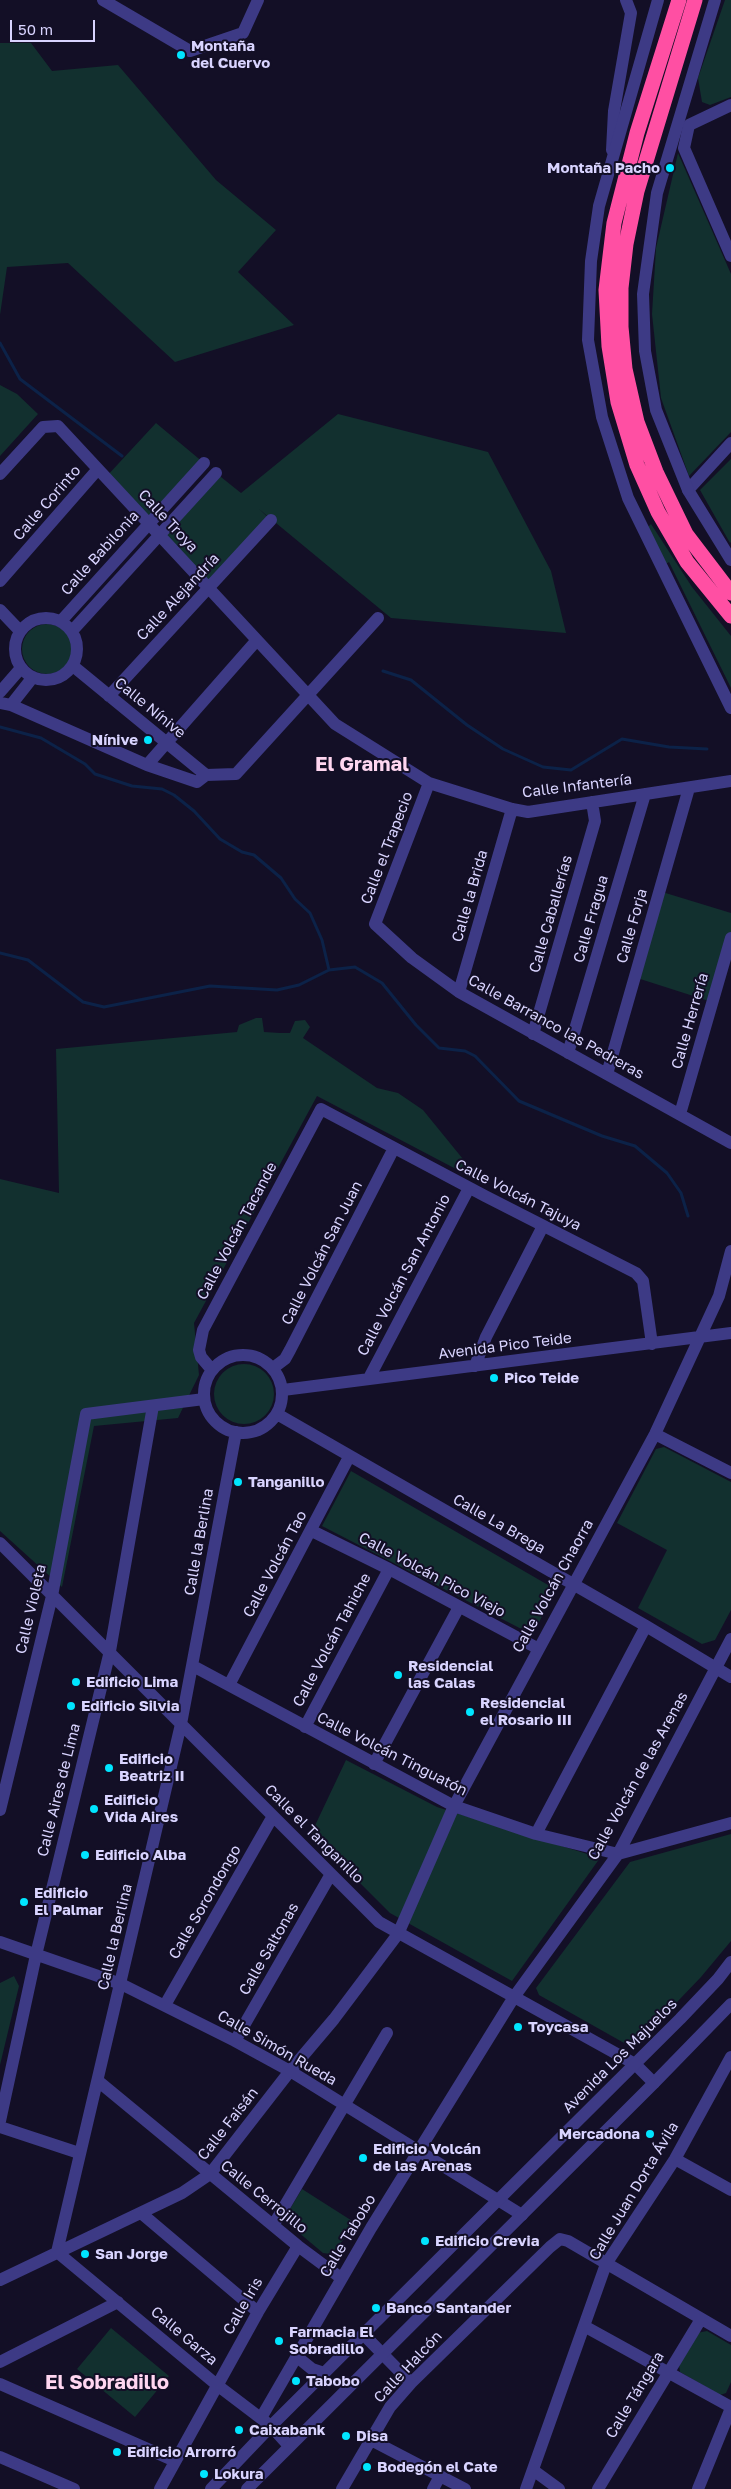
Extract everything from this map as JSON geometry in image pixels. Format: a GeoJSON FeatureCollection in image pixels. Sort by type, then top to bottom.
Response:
{"type":"FeatureCollection","features":[{"type":"Feature","properties":{"kind":"highway"},"geometry":{"type":"LineString","coordinates":[[679,0],[637,133],[614,223],[606,290],[608,346],[618,402],[640,472],[658,512],[688,562],[731,616]]}},
{"type":"Feature","properties":{"kind":"highway"},"geometry":{"type":"LineString","coordinates":[[695,0],[637,191],[623,270],[622,327],[625,369],[637,422],[656,472],[686,534],[731,593]]}},
{"type":"Feature","properties":{"kind":"street"},"geometry":{"type":"LineString","coordinates":[[103,0],[190,51],[243,32],[258,0]]}},
{"type":"Feature","properties":{"kind":"street"},"geometry":{"type":"LineString","coordinates":[[612,154],[614,111],[631,13],[626,0]]}},
{"type":"Feature","properties":{"kind":"street"},"geometry":{"type":"LineString","coordinates":[[658,0],[598,206],[591,261],[588,340],[602,417],[628,498],[731,708]]}},
{"type":"Feature","properties":{"kind":"street"},"geometry":{"type":"LineString","coordinates":[[715,0],[657,193],[642,294],[645,351],[656,410],[688,490],[730,557]]}},
{"type":"Feature","properties":{"kind":"street"},"geometry":{"type":"LineString","coordinates":[[731,105],[689,125],[684,148],[731,255]]}},
{"type":"Feature","properties":{"kind":"street","name":"Calle Troya"},"geometry":{"type":"LineString","coordinates":[[0,474],[43,427],[58,426],[308,695]]}},
{"type":"Feature","properties":{"kind":"street"},"geometry":{"type":"LineString","coordinates":[[688,490],[731,444]]}},
{"type":"Feature","properties":{"kind":"street","name":"Calle Babilonia"},"geometry":{"type":"LineString","coordinates":[[61,621],[204,463]]}},
{"type":"Feature","properties":{"kind":"street","name":"Calle Corinto"},"geometry":{"type":"LineString","coordinates":[[0,581],[98,469]]}},
{"type":"Feature","properties":{"kind":"street"},"geometry":{"type":"LineString","coordinates":[[72,631],[216,473]]}},
{"type":"Feature","properties":{"kind":"street","name":"Calle Alejandría"},"geometry":{"type":"LineString","coordinates":[[109,696],[271,520]]}},
{"type":"Feature","properties":{"kind":"street"},"geometry":{"type":"LineString","coordinates":[[0,610],[20,631]]}},
{"type":"Feature","properties":{"kind":"street"},"geometry":{"type":"LineString","coordinates":[[48,618],[61,621],[72,631],[77,640],[77,655],[72,666],[60,677],[45,680],[33,677],[21,668],[16,657],[15,647],[20,631],[34,620],[48,618]]}},
{"type":"Feature","properties":{"kind":"street"},"geometry":{"type":"LineString","coordinates":[[33,677],[6,704],[147,765],[197,782],[206,775],[236,774],[378,618]]}},
{"type":"Feature","properties":{"kind":"street"},"geometry":{"type":"LineString","coordinates":[[147,765],[257,640]]}},
{"type":"Feature","properties":{"kind":"street","name":"Calle Nínive"},"geometry":{"type":"LineString","coordinates":[[72,666],[206,775]]}},
{"type":"Feature","properties":{"kind":"street"},"geometry":{"type":"LineString","coordinates":[[0,692],[21,668]]}},
{"type":"Feature","properties":{"kind":"street","name":"Calle Infantería"},"geometry":{"type":"LineString","coordinates":[[308,695],[335,724],[429,783],[512,809],[528,812],[731,781]]}},
{"type":"Feature","properties":{"kind":"street","name":"Calle el Trapecio"},"geometry":{"type":"LineString","coordinates":[[375,924],[429,783]]}},
{"type":"Feature","properties":{"kind":"street","name":"Calle Forja"},"geometry":{"type":"LineString","coordinates":[[607,1074],[689,788]]}},
{"type":"Feature","properties":{"kind":"street","name":"Calle Fragua"},"geometry":{"type":"LineString","coordinates":[[568,1053],[645,794]]}},
{"type":"Feature","properties":{"kind":"street","name":"Calle Caballerías"},"geometry":{"type":"LineString","coordinates":[[533,1034],[596,821],[592,802]]}},
{"type":"Feature","properties":{"kind":"street","name":"Calle la Brida"},"geometry":{"type":"LineString","coordinates":[[459,992],[512,809]]}},
{"type":"Feature","properties":{"kind":"street","name":"Calle Barranco las Pedreras"},"geometry":{"type":"LineString","coordinates":[[375,924],[412,958],[459,992],[731,1143]]}},
{"type":"Feature","properties":{"kind":"street","name":"Calle Herrería"},"geometry":{"type":"LineString","coordinates":[[680,1114],[731,938]]}},
{"type":"Feature","properties":{"kind":"street","name":"Calle Volcán Tajuya"},"geometry":{"type":"LineString","coordinates":[[321,1109],[469,1188],[636,1273],[643,1281],[652,1344]]}},
{"type":"Feature","properties":{"kind":"street","name":"Calle Volcán Tacande"},"geometry":{"type":"LineString","coordinates":[[212,1370],[201,1357],[198,1350],[203,1330],[321,1109]]}},
{"type":"Feature","properties":{"kind":"street","name":"Calle Volcán San Juan"},"geometry":{"type":"LineString","coordinates":[[273,1368],[288,1355],[394,1148]]}},
{"type":"Feature","properties":{"kind":"street","name":"Calle Volcán San Antonio"},"geometry":{"type":"LineString","coordinates":[[368,1378],[469,1188]]}},
{"type":"Feature","properties":{"kind":"street"},"geometry":{"type":"LineString","coordinates":[[475,1366],[486,1337],[542,1226]]}},
{"type":"Feature","properties":{"kind":"street","name":"Calle Volcán Chaorra"},"geometry":{"type":"LineString","coordinates":[[398,1934],[454,1806],[537,1648],[655,1434],[719,1296],[731,1252]]}},
{"type":"Feature","properties":{"kind":"street","name":"Avenida Pico Teide"},"geometry":{"type":"LineString","coordinates":[[283,1390],[731,1333]]}},
{"type":"Feature","properties":{"kind":"street"},"geometry":{"type":"LineString","coordinates":[[236,1355],[250,1355],[263,1360],[273,1368],[283,1390],[282,1403],[277,1414],[266,1426],[252,1432],[236,1432],[221,1426],[210,1414],[204,1399],[204,1389],[212,1370],[223,1360],[236,1355]]}},
{"type":"Feature","properties":{"kind":"street"},"geometry":{"type":"LineString","coordinates":[[153,1406],[204,1399]]}},
{"type":"Feature","properties":{"kind":"street","name":"Calle Violeta"},"geometry":{"type":"LineString","coordinates":[[0,1810],[52,1596],[86,1414],[153,1406]]}},
{"type":"Feature","properties":{"kind":"street","name":"Calle Aires de Lima"},"geometry":{"type":"LineString","coordinates":[[0,2121],[36,1955],[110,1650],[153,1406]]}},
{"type":"Feature","properties":{"kind":"street","name":"Calle La Brega"},"geometry":{"type":"LineString","coordinates":[[277,1414],[646,1626],[731,1677]]}},
{"type":"Feature","properties":{"kind":"street","name":"Calle la Berlina"},"geometry":{"type":"LineString","coordinates":[[57,2252],[181,1724],[236,1432]]}},
{"type":"Feature","properties":{"kind":"street"},"geometry":{"type":"LineString","coordinates":[[655,1434],[730,1469]]}},
{"type":"Feature","properties":{"kind":"street","name":"Calle Volcán Tao"},"geometry":{"type":"LineString","coordinates":[[229,1686],[350,1457]]}},
{"type":"Feature","properties":{"kind":"street","name":"Calle Volcán Pico Viejo"},"geometry":{"type":"LineString","coordinates":[[312,1531],[537,1648]]}},
{"type":"Feature","properties":{"kind":"street","name":"Calle el Tanganillo"},"geometry":{"type":"LineString","coordinates":[[0,1543],[52,1596],[110,1650],[181,1724],[379,1922],[635,2064],[654,2083]]}},
{"type":"Feature","properties":{"kind":"street","name":"Calle Volcán Tahiche"},"geometry":{"type":"LineString","coordinates":[[305,1727],[388,1569]]}},
{"type":"Feature","properties":{"kind":"street"},"geometry":{"type":"LineString","coordinates":[[374,1764],[459,1607]]}},
{"type":"Feature","properties":{"kind":"street"},"geometry":{"type":"LineString","coordinates":[[536,1834],[646,1626]]}},
{"type":"Feature","properties":{"kind":"street","name":"Calle Volcán de las Arenas"},"geometry":{"type":"LineString","coordinates":[[514,1997],[618,1854],[731,1639]]}},
{"type":"Feature","properties":{"kind":"street","name":"Calle Volcán Tinguatón"},"geometry":{"type":"LineString","coordinates":[[193,1666],[454,1806],[536,1834],[618,1854],[730,1822]]}},
{"type":"Feature","properties":{"kind":"street","name":"Calle Sorondongo"},"geometry":{"type":"LineString","coordinates":[[165,2005],[273,1816]]}},
{"type":"Feature","properties":{"kind":"street","name":"Calle Saltonas"},"geometry":{"type":"LineString","coordinates":[[235,2040],[331,1874]]}},
{"type":"Feature","properties":{"kind":"street","name":"Calle Faisán"},"geometry":{"type":"LineString","coordinates":[[0,2280],[182,2193],[210,2174],[290,2071],[334,2019],[398,1934]]}},
{"type":"Feature","properties":{"kind":"street","name":"Calle Simón Rueda"},"geometry":{"type":"LineString","coordinates":[[0,1942],[121,1984],[235,2040],[290,2071],[522,2215]]}},
{"type":"Feature","properties":{"kind":"street","name":"Avenida Los Majuelos"},"geometry":{"type":"LineString","coordinates":[[211,2489],[266,2422],[324,2373],[364,2335],[718,1980],[731,1962]]}},
{"type":"Feature","properties":{"kind":"street","name":"Calle Tabobo"},"geometry":{"type":"LineString","coordinates":[[266,2422],[296,2356],[341,2278],[514,1997]]}},
{"type":"Feature","properties":{"kind":"street"},"geometry":{"type":"LineString","coordinates":[[247,2489],[731,2004]]}},
{"type":"Feature","properties":{"kind":"street"},"geometry":{"type":"LineString","coordinates":[[274,2224],[387,2033]]}},
{"type":"Feature","properties":{"kind":"street","name":"Calle Juan Dorta Ávila"},"geometry":{"type":"LineString","coordinates":[[526,2489],[606,2264],[674,2159],[731,2057]]}},
{"type":"Feature","properties":{"kind":"street","name":"Calle Cerrojillo"},"geometry":{"type":"LineString","coordinates":[[98,2081],[210,2174],[274,2224],[298,2246],[341,2278]]}},
{"type":"Feature","properties":{"kind":"street"},"geometry":{"type":"LineString","coordinates":[[0,2127],[79,2153]]}},
{"type":"Feature","properties":{"kind":"street"},"geometry":{"type":"LineString","coordinates":[[674,2159],[731,2190]]}},
{"type":"Feature","properties":{"kind":"street"},"geometry":{"type":"LineString","coordinates":[[141,2213],[258,2312]]}},
{"type":"Feature","properties":{"kind":"street","name":"Calle Halcón"},"geometry":{"type":"LineString","coordinates":[[342,2489],[390,2407],[411,2383],[550,2247],[560,2240],[568,2241],[606,2264]]}},
{"type":"Feature","properties":{"kind":"street","name":"Calle Iris"},"geometry":{"type":"LineString","coordinates":[[160,2489],[216,2385],[298,2246]]}},
{"type":"Feature","properties":{"kind":"street","name":"Calle Garza"},"geometry":{"type":"LineString","coordinates":[[57,2252],[216,2385],[266,2422],[289,2446]]}},
{"type":"Feature","properties":{"kind":"street"},"geometry":{"type":"LineString","coordinates":[[606,2264],[731,2336]]}},
{"type":"Feature","properties":{"kind":"street"},"geometry":{"type":"LineString","coordinates":[[0,2362],[118,2302]]}},
{"type":"Feature","properties":{"kind":"street","name":"Calle Tángara"},"geometry":{"type":"LineString","coordinates":[[598,2489],[667,2371],[701,2319]]}},
{"type":"Feature","properties":{"kind":"street"},"geometry":{"type":"LineString","coordinates":[[584,2326],[731,2408],[698,2489]]}},
{"type":"Feature","properties":{"kind":"street"},"geometry":{"type":"LineString","coordinates":[[364,2335],[411,2383]]}},
{"type":"Feature","properties":{"kind":"street"},"geometry":{"type":"LineString","coordinates":[[296,2356],[312,2369],[324,2373]]}},
{"type":"Feature","properties":{"kind":"street"},"geometry":{"type":"LineString","coordinates":[[0,2384],[175,2462]]}},
{"type":"Feature","properties":{"kind":"street"},"geometry":{"type":"LineString","coordinates":[[371,2440],[465,2489]]}},
{"type":"Feature","properties":{"kind":"street"},"geometry":{"type":"LineString","coordinates":[[0,2457],[74,2489]]}},
{"type":"Feature","properties":{"kind":"street"},"geometry":{"type":"LineString","coordinates":[[533,2470],[559,2489]]}},
{"type":"Feature","properties":{"kind":"street"},"geometry":{"type":"LineString","coordinates":[[433,2489],[440,2476]]}},
{"type":"Feature","properties":{"kind":"green space"},"geometry":{"type":"Polygon","coordinates":[[[725,0],[731,0],[731,97],[710,105],[702,102],[698,78],[725,0]]]}},
{"type":"Feature","properties":{"kind":"green space"},"geometry":{"type":"Polygon","coordinates":[[[0,43],[31,43],[52,71],[118,65],[216,180],[276,230],[238,272],[294,325],[175,362],[68,263],[7,267],[0,315],[0,43]]]}},
{"type":"Feature","properties":{"kind":"green space"},"geometry":{"type":"Polygon","coordinates":[[[678,153],[731,274],[731,432],[689,476],[661,398],[652,314],[656,248],[678,153]]]}},
{"type":"Feature","properties":{"kind":"green space"},"geometry":{"type":"Polygon","coordinates":[[[0,385],[17,394],[38,414],[0,456],[0,385]]]}},
{"type":"Feature","properties":{"kind":"green space"},"geometry":{"type":"Polygon","coordinates":[[[338,414],[488,452],[551,571],[566,633],[391,618],[259,509],[271,520],[209,589],[160,536],[216,473],[241,493],[338,414]]]}},
{"type":"Feature","properties":{"kind":"green space"},"geometry":{"type":"Polygon","coordinates":[[[156,423],[204,463],[148,523],[106,477],[156,423]]]}},
{"type":"Feature","properties":{"kind":"green space"},"geometry":{"type":"Polygon","coordinates":[[[731,459],[731,542],[730,543],[700,490],[731,459]]]}},
{"type":"Feature","properties":{"kind":"green space"},"geometry":{"type":"Polygon","coordinates":[[[651,524],[692,587],[731,636],[731,688],[669,562],[666,564],[648,527],[651,524]]]}},
{"type":"Feature","properties":{"kind":"green space"},"geometry":{"type":"Polygon","coordinates":[[[47,624],[56,626],[67,635],[72,649],[70,658],[61,669],[47,674],[38,672],[27,663],[22,649],[24,640],[33,629],[47,624]]]}},
{"type":"Feature","properties":{"kind":"green space"},"geometry":{"type":"Polygon","coordinates":[[[659,891],[731,913],[731,938],[712,1002],[634,977],[659,891]]]}},
{"type":"Feature","properties":{"kind":"green space"},"geometry":{"type":"Polygon","coordinates":[[[256,1018],[262,1018],[264,1032],[280,1033],[290,1033],[295,1021],[305,1020],[310,1027],[303,1038],[377,1088],[398,1093],[423,1110],[467,1164],[475,1179],[317,1096],[194,1323],[199,1375],[178,1418],[94,1426],[62,1587],[0,1531],[0,1179],[59,1193],[56,1049],[237,1032],[239,1025],[256,1018]]]}},
{"type":"Feature","properties":{"kind":"green space"},"geometry":{"type":"Polygon","coordinates":[[[244,1364],[261,1369],[269,1377],[274,1394],[269,1411],[261,1419],[244,1424],[227,1419],[219,1411],[214,1394],[219,1377],[227,1369],[244,1364]]]}},
{"type":"Feature","properties":{"kind":"green space"},"geometry":{"type":"Polygon","coordinates":[[[664,1447],[731,1482],[731,1610],[715,1640],[702,1644],[638,1608],[667,1550],[617,1523],[656,1449],[664,1447]]]}},
{"type":"Feature","properties":{"kind":"green space"},"geometry":{"type":"Polygon","coordinates":[[[351,1471],[555,1589],[533,1635],[322,1526],[351,1471]]]}},
{"type":"Feature","properties":{"kind":"green space"},"geometry":{"type":"Polygon","coordinates":[[[346,1760],[437,1807],[600,1858],[512,1981],[390,1913],[311,1834],[346,1760]]]}},
{"type":"Feature","properties":{"kind":"green space"},"geometry":{"type":"Polygon","coordinates":[[[731,1834],[731,1941],[701,1977],[633,2048],[539,1995],[536,1988],[630,1862],[731,1834]]]}},
{"type":"Feature","properties":{"kind":"green space"},"geometry":{"type":"Polygon","coordinates":[[[14,1976],[19,1986],[0,2065],[0,1983],[14,1976]]]}},
{"type":"Feature","properties":{"kind":"green space"},"geometry":{"type":"Polygon","coordinates":[[[302,2189],[357,2224],[331,2254],[323,2253],[298,2232],[302,2227],[292,2219],[286,2223],[285,2217],[302,2189]]]}},
{"type":"Feature","properties":{"kind":"green space"},"geometry":{"type":"Polygon","coordinates":[[[111,2328],[169,2376],[135,2417],[77,2369],[111,2328]]]}},
{"type":"Feature","properties":{"kind":"green space"},"geometry":{"type":"Polygon","coordinates":[[[707,2331],[731,2345],[731,2382],[726,2393],[720,2395],[680,2372],[679,2364],[697,2333],[707,2331]]]}},
{"type":"Feature","properties":{"kind":"waterway"},"geometry":{"type":"LineString","coordinates":[[0,343],[20,379],[122,456]]}},
{"type":"Feature","properties":{"kind":"waterway"},"geometry":{"type":"LineString","coordinates":[[383,671],[411,680],[467,725],[503,749],[543,767],[571,770],[622,739],[669,747],[707,749]]}},
{"type":"Feature","properties":{"kind":"waterway"},"geometry":{"type":"LineString","coordinates":[[0,727],[41,738],[85,764],[95,774],[132,786],[162,789],[174,795],[194,811],[220,839],[242,852],[254,855],[281,878],[295,899],[310,913],[322,940],[329,970]]}},
{"type":"Feature","properties":{"kind":"waterway"},"geometry":{"type":"LineString","coordinates":[[0,953],[28,960],[83,1002],[104,1007],[210,986],[277,990],[299,985],[329,970],[355,967],[382,983],[416,1025],[439,1048],[465,1051],[475,1056],[519,1101],[602,1136],[635,1146],[667,1173],[681,1193],[688,1216]]}},
{"type":"Feature","properties":{"kind":"place","name":"Montaña del Cuervo"},"geometry":{"type":"Point","coordinates":[181,55]}},
{"type":"Feature","properties":{"kind":"place","name":"Montaña Pacho"},"geometry":{"type":"Point","coordinates":[670,168]}},
{"type":"Feature","properties":{"kind":"place","name":"Nínive"},"geometry":{"type":"Point","coordinates":[148,740]}},
{"type":"Feature","properties":{"kind":"place","name":"Pico Teide"},"geometry":{"type":"Point","coordinates":[494,1378]}},
{"type":"Feature","properties":{"kind":"place","name":"Tanganillo"},"geometry":{"type":"Point","coordinates":[238,1482]}},
{"type":"Feature","properties":{"kind":"place","name":"Residencial las Calas"},"geometry":{"type":"Point","coordinates":[398,1675]}},
{"type":"Feature","properties":{"kind":"place","name":"Edificio Lima"},"geometry":{"type":"Point","coordinates":[76,1682]}},
{"type":"Feature","properties":{"kind":"place","name":"Edificio Silvia"},"geometry":{"type":"Point","coordinates":[71,1706]}},
{"type":"Feature","properties":{"kind":"place","name":"Residencial el Rosario III"},"geometry":{"type":"Point","coordinates":[470,1712]}},
{"type":"Feature","properties":{"kind":"place","name":"Edificio Beatriz II"},"geometry":{"type":"Point","coordinates":[109,1768]}},
{"type":"Feature","properties":{"kind":"place","name":"Edificio Vida Aires"},"geometry":{"type":"Point","coordinates":[94,1809]}},
{"type":"Feature","properties":{"kind":"place","name":"Edificio Alba"},"geometry":{"type":"Point","coordinates":[85,1855]}},
{"type":"Feature","properties":{"kind":"place","name":"Edificio El Palmar"},"geometry":{"type":"Point","coordinates":[24,1902]}},
{"type":"Feature","properties":{"kind":"place","name":"Toycasa"},"geometry":{"type":"Point","coordinates":[518,2027]}},
{"type":"Feature","properties":{"kind":"place","name":"Mercadona"},"geometry":{"type":"Point","coordinates":[650,2134]}},
{"type":"Feature","properties":{"kind":"place","name":"Edificio Volcán de las Arenas"},"geometry":{"type":"Point","coordinates":[363,2158]}},
{"type":"Feature","properties":{"kind":"place","name":"Edificio Crevia"},"geometry":{"type":"Point","coordinates":[425,2241]}},
{"type":"Feature","properties":{"kind":"place","name":"San Jorge"},"geometry":{"type":"Point","coordinates":[85,2254]}},
{"type":"Feature","properties":{"kind":"place","name":"Banco Santander"},"geometry":{"type":"Point","coordinates":[376,2308]}},
{"type":"Feature","properties":{"kind":"place","name":"Farmacia El Sobradillo"},"geometry":{"type":"Point","coordinates":[279,2341]}},
{"type":"Feature","properties":{"kind":"place","name":"Tabobo"},"geometry":{"type":"Point","coordinates":[296,2381]}},
{"type":"Feature","properties":{"kind":"place","name":"Caixabank"},"geometry":{"type":"Point","coordinates":[239,2430]}},
{"type":"Feature","properties":{"kind":"place","name":"Disa"},"geometry":{"type":"Point","coordinates":[346,2436]}},
{"type":"Feature","properties":{"kind":"place","name":"Edificio Arrorró"},"geometry":{"type":"Point","coordinates":[117,2452]}},
{"type":"Feature","properties":{"kind":"place","name":"Bodegón el Cate"},"geometry":{"type":"Point","coordinates":[367,2467]}},
{"type":"Feature","properties":{"kind":"place","name":"Lokura"},"geometry":{"type":"Point","coordinates":[204,2474]}},
{"type":"Feature","properties":{"kind":"district","name":"El Gramal"},"geometry":{"type":"Point","coordinates":[362,765]}},
{"type":"Feature","properties":{"kind":"district","name":"El Sobradillo"},"geometry":{"type":"Point","coordinates":[107,2383]}}]}
